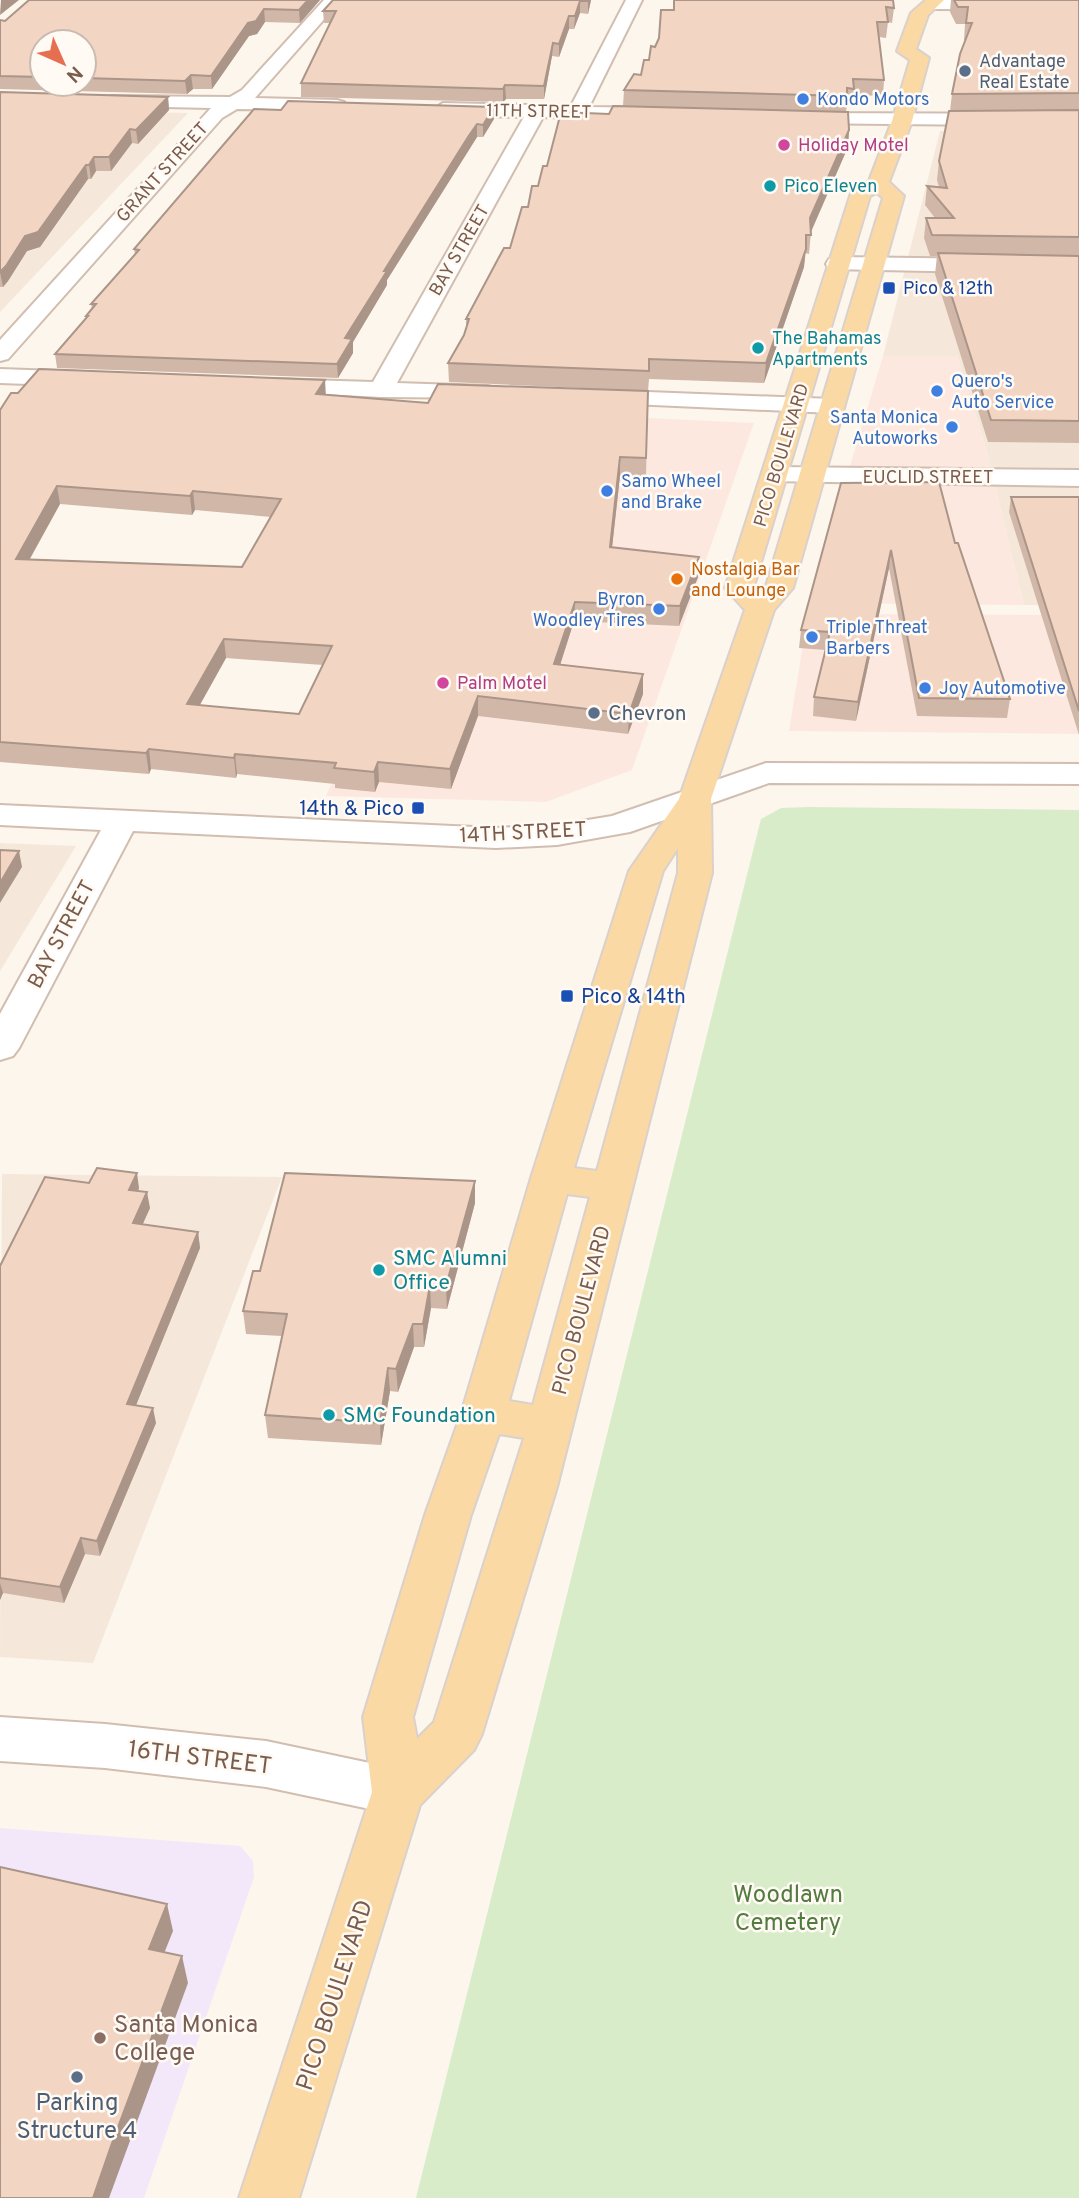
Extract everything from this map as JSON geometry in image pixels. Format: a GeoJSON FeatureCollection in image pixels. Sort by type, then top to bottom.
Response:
{"type":"FeatureCollection","features":[{"type":"Feature","properties":{"kind":"main road"},"geometry":{"type":"LineString","coordinates":[[936,2],[944,14],[941,27]]}},
{"type":"Feature","properties":{"kind":"main road","name":"PICO BOULEVARD"},"geometry":{"type":"LineString","coordinates":[[760,608],[739,588],[861,193],[878,184],[927,55],[906,51],[920,13],[936,2]]}},
{"type":"Feature","properties":{"kind":"main road","name":"PICO BOULEVARD"},"geometry":{"type":"LineString","coordinates":[[270,2198],[398,1792],[388,1717],[449,1515],[483,1415],[551,1178],[646,871],[695,799],[760,608],[779,588],[894,196],[878,184]]}},
{"type":"Feature","properties":{"kind":"main road","name":"PICO BOULEVARD"},"geometry":{"type":"LineString","coordinates":[[398,1792],[456,1734],[534,1487],[695,873],[695,799]]}},
{"type":"Feature","properties":{"kind":"main road"},"geometry":{"type":"LineString","coordinates":[[551,1178],[614,1187]]}},
{"type":"Feature","properties":{"kind":"main road"},"geometry":{"type":"LineString","coordinates":[[483,1415],[550,1425]]}},
{"type":"Feature","properties":{"kind":"street","name":"GRANT STREET"},"geometry":{"type":"LineString","coordinates":[[0,354],[215,114],[249,94],[333,0]]}},
{"type":"Feature","properties":{"kind":"street"},"geometry":{"type":"LineString","coordinates":[[577,112],[634,0]]}},
{"type":"Feature","properties":{"kind":"street"},"geometry":{"type":"LineString","coordinates":[[936,2],[1079,5]]}},
{"type":"Feature","properties":{"kind":"street"},"geometry":{"type":"LineString","coordinates":[[102,100],[358,107]]}},
{"type":"Feature","properties":{"kind":"street","name":"11TH STREET"},"geometry":{"type":"LineString","coordinates":[[424,109],[687,115]]}},
{"type":"Feature","properties":{"kind":"street","name":"BAY STREET"},"geometry":{"type":"LineString","coordinates":[[381,390],[537,111]]}},
{"type":"Feature","properties":{"kind":"street"},"geometry":{"type":"LineString","coordinates":[[782,118],[902,121],[1079,120]]}},
{"type":"Feature","properties":{"kind":"street"},"geometry":{"type":"LineString","coordinates":[[837,264],[1079,267]]}},
{"type":"Feature","properties":{"kind":"street"},"geometry":{"type":"LineString","coordinates":[[0,376],[104,380]]}},
{"type":"Feature","properties":{"kind":"street"},"geometry":{"type":"LineString","coordinates":[[248,385],[514,394]]}},
{"type":"Feature","properties":{"kind":"street"},"geometry":{"type":"LineString","coordinates":[[567,396],[832,406]]}},
{"type":"Feature","properties":{"kind":"street","name":"EUCLID STREET"},"geometry":{"type":"LineString","coordinates":[[776,475],[1079,478]]}},
{"type":"Feature","properties":{"kind":"street","name":"14TH STREET"},"geometry":{"type":"LineString","coordinates":[[0,815],[496,838],[557,835],[618,825],[766,773],[1079,774]]}},
{"type":"Feature","properties":{"kind":"street","name":"BAY STREET"},"geometry":{"type":"LineString","coordinates":[[0,1048],[122,821]]}},
{"type":"Feature","properties":{"kind":"street","name":"16TH STREET"},"geometry":{"type":"LineString","coordinates":[[0,1739],[105,1746],[266,1764],[398,1792]]}},
{"type":"Feature","properties":{"kind":"shaded area"},"geometry":{"type":"Polygon","coordinates":[[[0,108],[188,113],[0,312],[0,108]]]}},
{"type":"Feature","properties":{"kind":"shaded area"},"geometry":{"type":"Polygon","coordinates":[[[940,131],[1079,132],[1079,605],[1024,605],[985,445],[957,356],[883,356],[940,131]]]}},
{"type":"Feature","properties":{"kind":"shaded area"},"geometry":{"type":"Polygon","coordinates":[[[883,356],[957,356],[985,445],[1024,605],[809,603],[883,356]]]}},
{"type":"Feature","properties":{"kind":"shaded area"},"geometry":{"type":"Polygon","coordinates":[[[585,415],[754,423],[632,770],[546,802],[326,796],[425,580],[585,415]]]}},
{"type":"Feature","properties":{"kind":"shaded area"},"geometry":{"type":"Polygon","coordinates":[[[808,614],[1079,615],[1079,734],[789,731],[808,614]]]}},
{"type":"Feature","properties":{"kind":"shaded area"},"geometry":{"type":"Polygon","coordinates":[[[0,843],[76,846],[0,971],[0,843]]]}},
{"type":"Feature","properties":{"kind":"shaded area"},"geometry":{"type":"Polygon","coordinates":[[[2,1174],[282,1177],[93,1663],[0,1657],[2,1174]]]}},
{"type":"Feature","properties":{"kind":"shaded area","name":"Santa Monica College"},"geometry":{"type":"Polygon","coordinates":[[[0,1828],[240,1846],[253,1861],[254,1877],[144,2198],[0,2198],[0,1828]]]}},
{"type":"Feature","properties":{"kind":"green space","name":"Woodlawn Cemetery"},"geometry":{"type":"Polygon","coordinates":[[[781,808],[1079,810],[1079,2198],[416,2198],[761,819],[781,808]]]}},
{"type":"Feature","properties":{"kind":"building"},"geometry":{"type":"Polygon","coordinates":[[[29,0],[308,0],[299,10],[264,9],[256,21],[248,23],[211,76],[191,75],[185,81],[98,78],[98,28],[28,28],[28,77],[0,76],[0,20],[5,21],[29,0]]]}},
{"type":"Feature","properties":{"kind":"building"},"geometry":{"type":"Polygon","coordinates":[[[333,0],[588,1],[580,1],[575,16],[569,16],[559,44],[553,43],[544,86],[505,85],[503,89],[301,83],[336,11],[323,11],[333,0]]]}},
{"type":"Feature","properties":{"kind":"building"},"geometry":{"type":"Polygon","coordinates":[[[674,0],[893,0],[894,8],[886,7],[888,22],[877,22],[884,80],[853,79],[854,89],[847,88],[847,96],[624,90],[634,74],[641,75],[644,60],[649,60],[651,46],[655,47],[659,38],[661,10],[674,10],[674,0]]]}},
{"type":"Feature","properties":{"kind":"building"},"geometry":{"type":"Polygon","coordinates":[[[954,0],[1079,0],[1079,93],[952,94],[960,54],[972,23],[966,23],[968,7],[958,7],[954,0]]]}},
{"type":"Feature","properties":{"kind":"building"},"geometry":{"type":"Polygon","coordinates":[[[0,92],[28,93],[28,98],[98,98],[98,95],[168,97],[136,130],[130,129],[109,157],[94,157],[89,165],[86,165],[38,232],[25,236],[0,272],[0,92]]]}},
{"type":"Feature","properties":{"kind":"building"},"geometry":{"type":"Polygon","coordinates":[[[288,101],[494,107],[483,125],[477,124],[468,137],[384,271],[387,271],[345,338],[352,339],[337,364],[55,354],[96,304],[91,304],[139,250],[134,249],[254,109],[281,110],[288,101]]]}},
{"type":"Feature","properties":{"kind":"building"},"geometry":{"type":"Polygon","coordinates":[[[613,106],[848,112],[849,130],[810,218],[811,235],[806,235],[806,249],[766,363],[649,359],[649,371],[448,363],[464,335],[469,319],[466,319],[498,259],[504,248],[510,248],[522,207],[528,207],[532,186],[538,186],[543,166],[547,166],[561,112],[609,114],[613,106]]]}},
{"type":"Feature","properties":{"kind":"building"},"geometry":{"type":"Polygon","coordinates":[[[1079,110],[1079,237],[932,235],[926,218],[954,218],[927,186],[947,188],[939,161],[949,111],[1079,110]]]}},
{"type":"Feature","properties":{"kind":"building"},"geometry":{"type":"Polygon","coordinates":[[[938,253],[1079,256],[1079,421],[991,420],[938,253]]]}},
{"type":"Feature","properties":{"kind":"building"},"geometry":{"type":"Polygon","coordinates":[[[39,369],[325,380],[316,394],[428,403],[438,384],[648,391],[646,458],[620,457],[610,547],[699,557],[680,606],[575,602],[554,664],[643,674],[629,714],[478,696],[450,769],[378,762],[374,772],[334,768],[336,763],[235,754],[234,758],[149,749],[146,753],[0,742],[0,410],[11,393],[18,393],[39,369]],[[57,486],[16,559],[242,567],[281,499],[193,491],[190,496],[57,486]],[[224,639],[187,704],[299,714],[332,646],[224,639]]]}},
{"type":"Feature","properties":{"kind":"building"},"geometry":{"type":"Polygon","coordinates":[[[939,482],[955,543],[958,543],[1010,699],[919,698],[891,550],[858,702],[814,697],[830,632],[801,630],[841,483],[939,482]]]}},
{"type":"Feature","properties":{"kind":"building"},"geometry":{"type":"Polygon","coordinates":[[[1011,497],[1079,497],[1079,711],[1011,497]]]}},
{"type":"Feature","properties":{"kind":"building"},"geometry":{"type":"Polygon","coordinates":[[[0,850],[19,851],[0,883],[0,850]]]}},
{"type":"Feature","properties":{"kind":"building"},"geometry":{"type":"Polygon","coordinates":[[[97,1168],[137,1173],[129,1190],[147,1192],[133,1223],[198,1232],[127,1404],[153,1408],[97,1541],[81,1538],[60,1587],[0,1578],[0,1266],[45,1177],[89,1183],[97,1168]]]}},
{"type":"Feature","properties":{"kind":"building"},"geometry":{"type":"Polygon","coordinates":[[[285,1173],[475,1181],[446,1286],[430,1285],[423,1324],[413,1324],[396,1369],[388,1368],[380,1423],[265,1415],[287,1314],[243,1311],[253,1271],[260,1271],[285,1173]]]}},
{"type":"Feature","properties":{"kind":"building","name":"Santa Monica College"},"geometry":{"type":"Polygon","coordinates":[[[0,1867],[167,1904],[149,1949],[182,1956],[93,2198],[0,2198],[0,1867]]]}},
{"type":"Feature","properties":{"kind":"place","name":"Advantage Real Estate"},"geometry":{"type":"Point","coordinates":[965,71]}},
{"type":"Feature","properties":{"kind":"place","name":"Kondo Motors"},"geometry":{"type":"Point","coordinates":[803,99]}},
{"type":"Feature","properties":{"kind":"place","name":"Holiday Motel"},"geometry":{"type":"Point","coordinates":[784,145]}},
{"type":"Feature","properties":{"kind":"place","name":"Pico Eleven"},"geometry":{"type":"Point","coordinates":[770,186]}},
{"type":"Feature","properties":{"kind":"place","name":"Pico & 12th"},"geometry":{"type":"Point","coordinates":[889,288]}},
{"type":"Feature","properties":{"kind":"place","name":"The Bahamas Apartments"},"geometry":{"type":"Point","coordinates":[758,348]}},
{"type":"Feature","properties":{"kind":"place","name":"Quero's Auto Service"},"geometry":{"type":"Point","coordinates":[937,391]}},
{"type":"Feature","properties":{"kind":"place","name":"Santa Monica Autoworks"},"geometry":{"type":"Point","coordinates":[952,427]}},
{"type":"Feature","properties":{"kind":"place","name":"Samo Wheel and Brake"},"geometry":{"type":"Point","coordinates":[607,491]}},
{"type":"Feature","properties":{"kind":"place","name":"Nostalgia Bar and Lounge"},"geometry":{"type":"Point","coordinates":[677,579]}},
{"type":"Feature","properties":{"kind":"place","name":"Byron Woodley Tires"},"geometry":{"type":"Point","coordinates":[659,609]}},
{"type":"Feature","properties":{"kind":"place","name":"Triple Threat Barbers"},"geometry":{"type":"Point","coordinates":[812,637]}},
{"type":"Feature","properties":{"kind":"place","name":"Palm Motel"},"geometry":{"type":"Point","coordinates":[443,683]}},
{"type":"Feature","properties":{"kind":"place","name":"Joy Automotive"},"geometry":{"type":"Point","coordinates":[925,688]}},
{"type":"Feature","properties":{"kind":"place","name":"Chevron"},"geometry":{"type":"Point","coordinates":[594,713]}},
{"type":"Feature","properties":{"kind":"place","name":"14th & Pico"},"geometry":{"type":"Point","coordinates":[418,808]}},
{"type":"Feature","properties":{"kind":"place","name":"Pico & 14th"},"geometry":{"type":"Point","coordinates":[567,996]}},
{"type":"Feature","properties":{"kind":"place","name":"SMC Alumni Office"},"geometry":{"type":"Point","coordinates":[379,1270]}},
{"type":"Feature","properties":{"kind":"place","name":"SMC Foundation"},"geometry":{"type":"Point","coordinates":[329,1415]}},
{"type":"Feature","properties":{"kind":"place","name":"Santa Monica College"},"geometry":{"type":"Point","coordinates":[100,2038]}},
{"type":"Feature","properties":{"kind":"place","name":"Parking Structure 4"},"geometry":{"type":"Point","coordinates":[77,2077]}}]}
